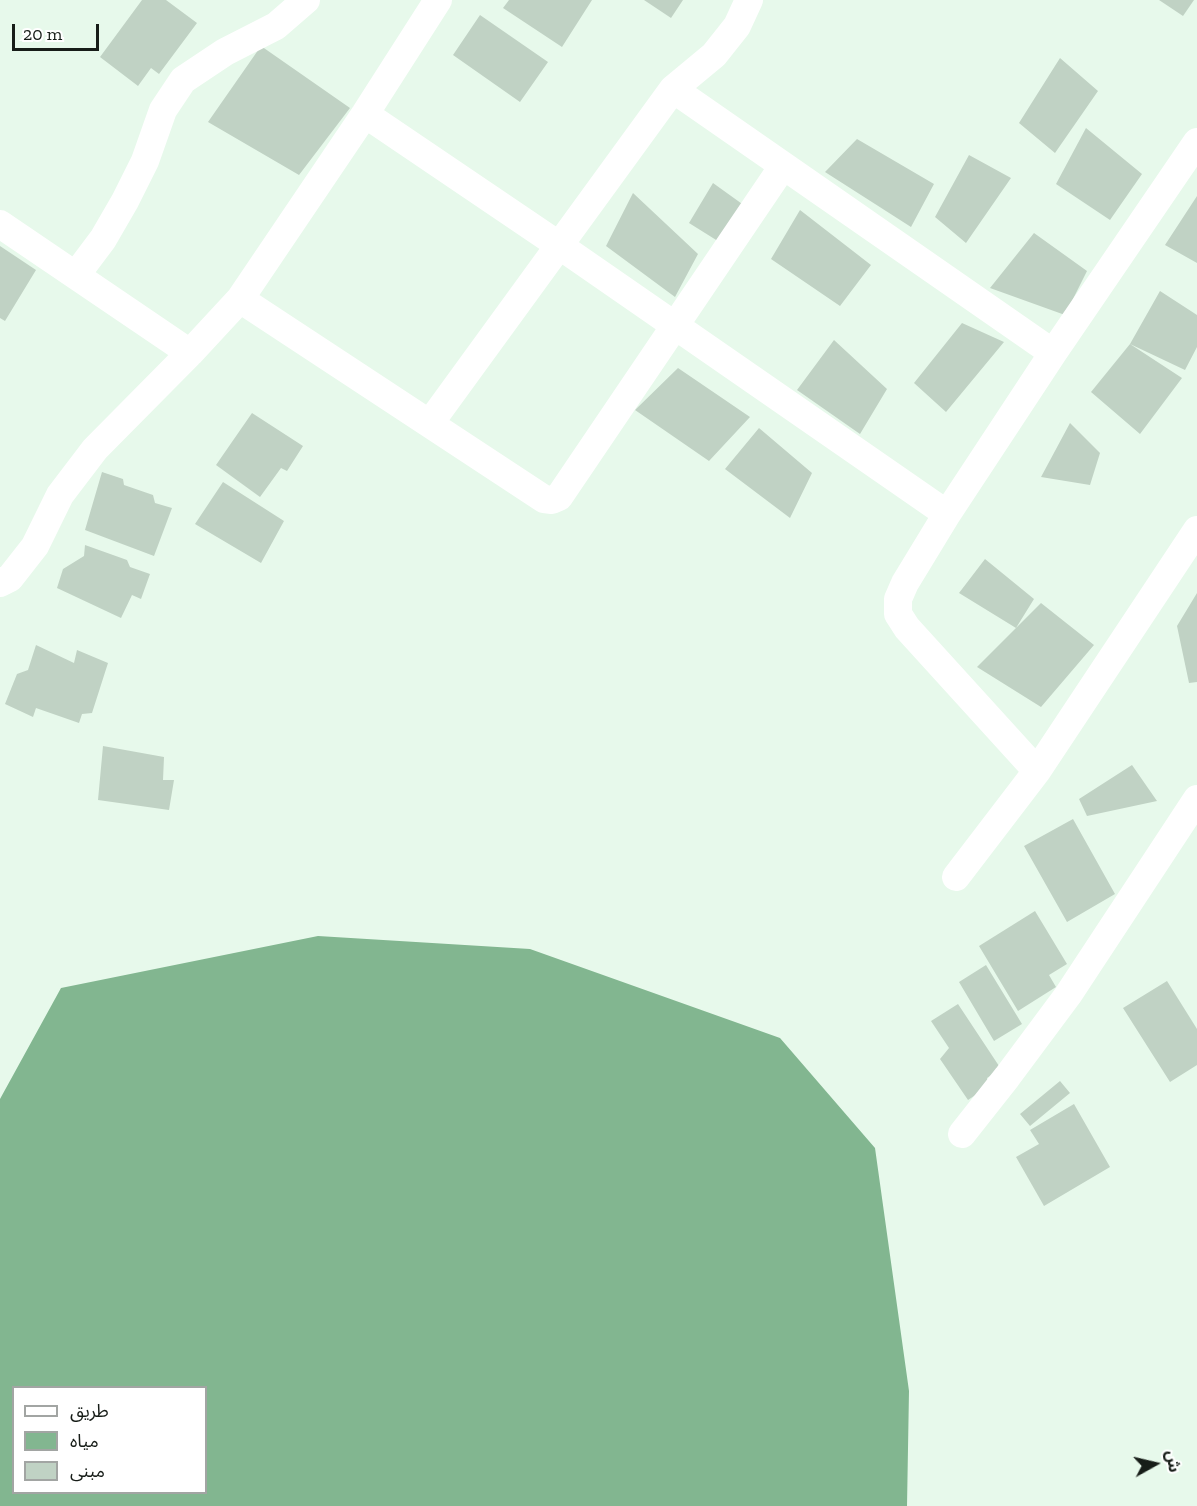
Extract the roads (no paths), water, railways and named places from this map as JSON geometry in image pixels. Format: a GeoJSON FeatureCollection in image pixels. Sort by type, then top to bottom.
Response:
{"type":"FeatureCollection","features":[{"type":"Feature","properties":{"kind":"street"},"geometry":{"type":"LineString","coordinates":[[76,275],[104,239],[125,201],[145,161],[163,110],[183,80],[225,52],[276,26],[306,0]]}},
{"type":"Feature","properties":{"kind":"street"},"geometry":{"type":"LineString","coordinates":[[0,583],[10,578],[35,546],[60,495],[95,449],[240,299],[365,114],[438,0]]}},
{"type":"Feature","properties":{"kind":"street"},"geometry":{"type":"LineString","coordinates":[[430,423],[673,89],[714,55],[737,26],[749,0]]}},
{"type":"Feature","properties":{"kind":"street"},"geometry":{"type":"LineString","coordinates":[[673,89],[1053,353]]}},
{"type":"Feature","properties":{"kind":"street"},"geometry":{"type":"LineString","coordinates":[[365,114],[947,514]]}},
{"type":"Feature","properties":{"kind":"street"},"geometry":{"type":"LineString","coordinates":[[1037,771],[908,628],[898,614],[898,599],[905,583],[947,514],[1053,353],[1197,142]]}},
{"type":"Feature","properties":{"kind":"street"},"geometry":{"type":"LineString","coordinates":[[240,299],[544,499],[552,500],[559,497],[783,166]]}},
{"type":"Feature","properties":{"kind":"street"},"geometry":{"type":"LineString","coordinates":[[0,224],[190,353]]}},
{"type":"Feature","properties":{"kind":"street"},"geometry":{"type":"LineString","coordinates":[[956,877],[1037,771],[1197,530]]}},
{"type":"Feature","properties":{"kind":"street"},"geometry":{"type":"LineString","coordinates":[[962,1134],[1068,995],[1197,800]]}},
{"type":"Feature","properties":{"kind":"water"},"geometry":{"type":"Polygon","coordinates":[[[318,936],[530,949],[780,1038],[875,1148],[909,1391],[907,1506],[0,1506],[0,1099],[61,988],[318,936]]]}}]}
